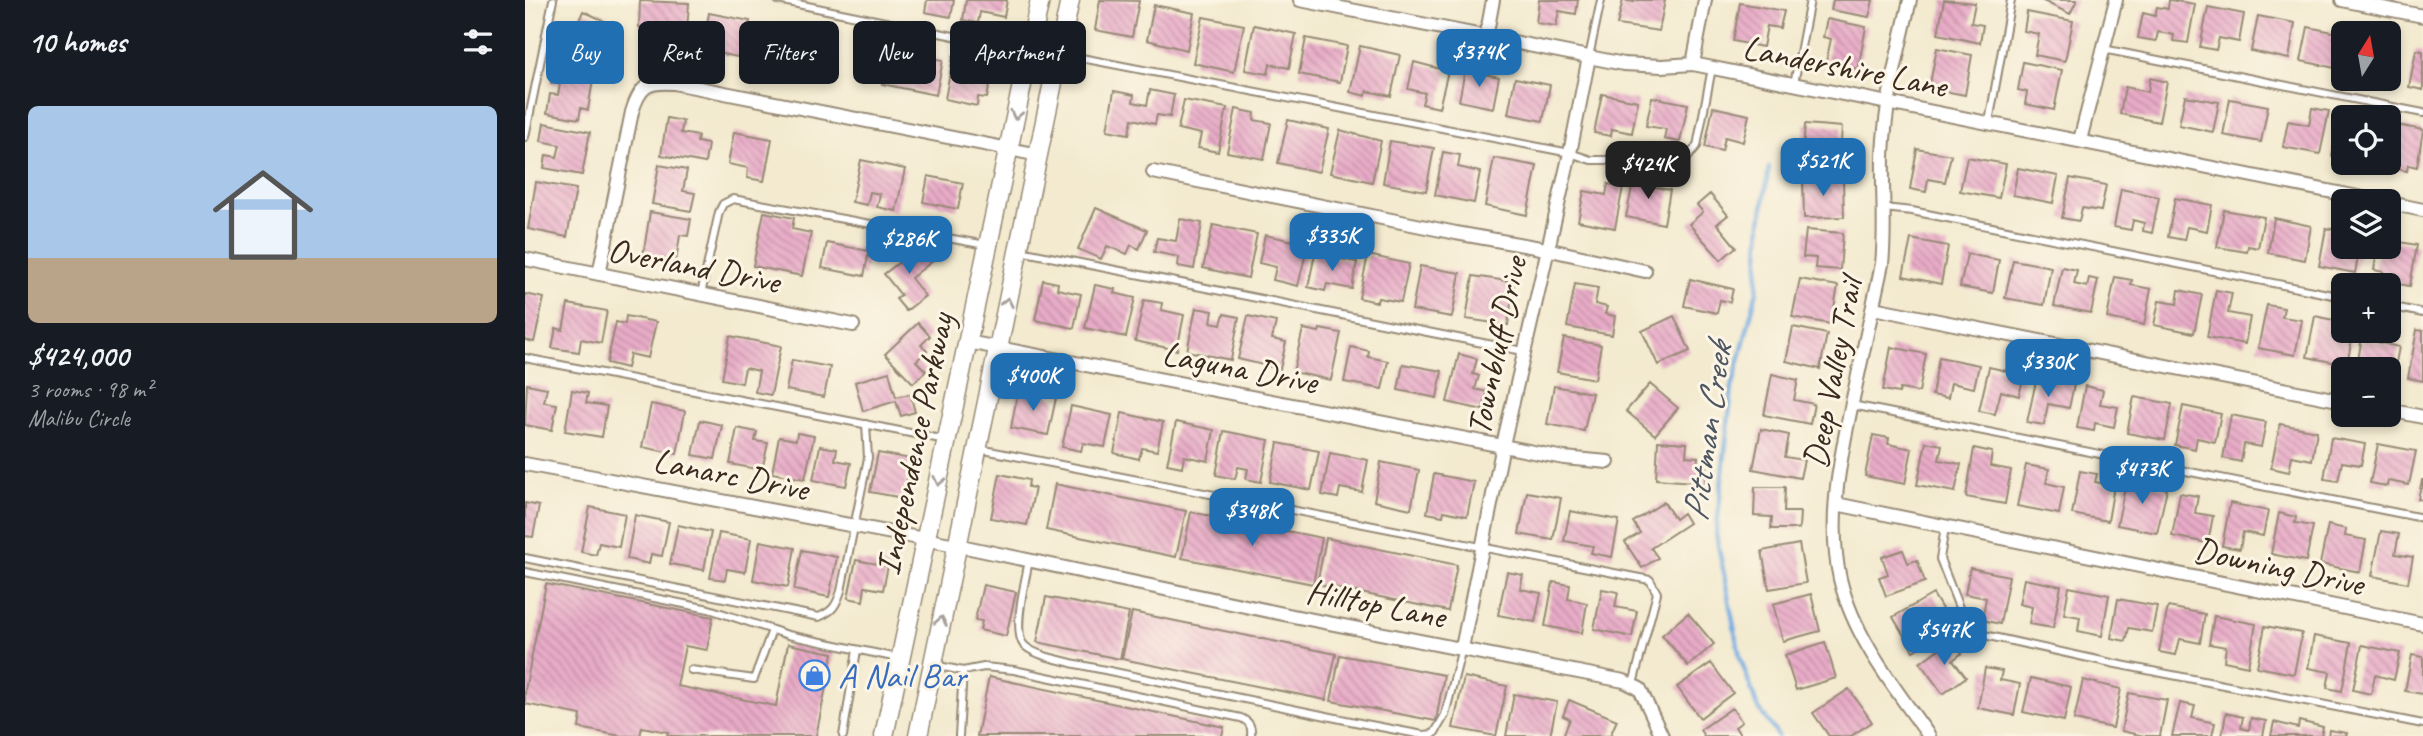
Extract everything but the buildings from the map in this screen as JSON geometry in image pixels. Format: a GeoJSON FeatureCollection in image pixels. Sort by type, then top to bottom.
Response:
{"type":"FeatureCollection","features":[{"type":"Feature","properties":{"kind":"main road","name":"Independence Parkway"},"geometry":{"type":"LineString","coordinates":[[1035,21],[1040,0]]}},
{"type":"Feature","properties":{"kind":"main road","name":"Independence Parkway"},"geometry":{"type":"LineString","coordinates":[[1066,21],[1070,0]]}},
{"type":"Feature","properties":{"kind":"main road","name":"Independence Parkway"},"geometry":{"type":"LineString","coordinates":[[884,736],[1022,84]]}},
{"type":"Feature","properties":{"kind":"main road","name":"Independence Parkway"},"geometry":{"type":"LineString","coordinates":[[918,736],[1053,84]]}},
{"type":"Feature","properties":{"kind":"street","name":"Landershire Lane"},"geometry":{"type":"LineString","coordinates":[[1300,0],[1636,65],[1693,64],[2331,191]]}},
{"type":"Feature","properties":{"kind":"street"},"geometry":{"type":"LineString","coordinates":[[1486,38],[1493,0]]}},
{"type":"Feature","properties":{"kind":"street"},"geometry":{"type":"LineString","coordinates":[[1693,64],[1705,0]]}},
{"type":"Feature","properties":{"kind":"street","name":"Deep Valley Trail"},"geometry":{"type":"LineString","coordinates":[[1909,0],[1887,103],[1883,156],[1882,264],[1842,450],[1836,504],[1837,560],[1849,605],[1862,634],[1877,662],[1929,736]]}},
{"type":"Feature","properties":{"kind":"street"},"geometry":{"type":"LineString","coordinates":[[2080,140],[2116,0]]}},
{"type":"Feature","properties":{"kind":"street"},"geometry":{"type":"LineString","coordinates":[[2341,0],[2423,16]]}},
{"type":"Feature","properties":{"kind":"street","name":"Townbluff Drive"},"geometry":{"type":"LineString","coordinates":[[1462,648],[1523,351],[1590,57]]}},
{"type":"Feature","properties":{"kind":"street"},"geometry":{"type":"LineString","coordinates":[[599,274],[632,112],[638,95],[647,85],[659,82],[674,83],[1039,155]]}},
{"type":"Feature","properties":{"kind":"street"},"geometry":{"type":"LineString","coordinates":[[1153,172],[1645,271]]}},
{"type":"Feature","properties":{"kind":"street"},"geometry":{"type":"LineString","coordinates":[[2401,206],[2423,211]]}},
{"type":"Feature","properties":{"kind":"street","name":"Overland Drive"},"geometry":{"type":"LineString","coordinates":[[525,259],[853,326]]}},
{"type":"Feature","properties":{"kind":"street"},"geometry":{"type":"LineString","coordinates":[[1873,308],[2331,399]]}},
{"type":"Feature","properties":{"kind":"street","name":"Laguna Drive"},"geometry":{"type":"LineString","coordinates":[[968,342],[1564,458],[1608,462]]}},
{"type":"Feature","properties":{"kind":"street"},"geometry":{"type":"LineString","coordinates":[[2401,412],[2423,417]]}},
{"type":"Feature","properties":{"kind":"street","name":"Lanarc Drive"},"geometry":{"type":"LineString","coordinates":[[525,464],[926,540]]}},
{"type":"Feature","properties":{"kind":"street","name":"Downing Drive"},"geometry":{"type":"LineString","coordinates":[[1836,504],[2423,624]]}},
{"type":"Feature","properties":{"kind":"street","name":"Hilltop Lane"},"geometry":{"type":"LineString","coordinates":[[926,540],[1633,684]]}},
{"type":"Feature","properties":{"kind":"street"},"geometry":{"type":"LineString","coordinates":[[1633,684],[1640,690],[1662,736]]}},
{"type":"Feature","properties":{"kind":"lane"},"geometry":{"type":"LineString","coordinates":[[525,137],[553,0]]}},
{"type":"Feature","properties":{"kind":"lane"},"geometry":{"type":"LineString","coordinates":[[778,0],[950,35]]}},
{"type":"Feature","properties":{"kind":"lane"},"geometry":{"type":"LineString","coordinates":[[1590,57],[1601,0]]}},
{"type":"Feature","properties":{"kind":"lane"},"geometry":{"type":"LineString","coordinates":[[1794,84],[1810,0]]}},
{"type":"Feature","properties":{"kind":"lane"},"geometry":{"type":"LineString","coordinates":[[1989,122],[2011,0]]}},
{"type":"Feature","properties":{"kind":"lane"},"geometry":{"type":"LineString","coordinates":[[2103,49],[2423,113]]}},
{"type":"Feature","properties":{"kind":"lane"},"geometry":{"type":"LineString","coordinates":[[1086,58],[1570,153],[1591,160],[1632,155],[1680,161],[1687,158],[1697,146],[1712,68]]}},
{"type":"Feature","properties":{"kind":"lane"},"geometry":{"type":"LineString","coordinates":[[701,295],[720,208],[733,199],[988,245]]}},
{"type":"Feature","properties":{"kind":"lane"},"geometry":{"type":"LineString","coordinates":[[1884,208],[1912,211],[2331,295]]}},
{"type":"Feature","properties":{"kind":"lane"},"geometry":{"type":"LineString","coordinates":[[1019,250],[1523,351]]}},
{"type":"Feature","properties":{"kind":"lane"},"geometry":{"type":"LineString","coordinates":[[2401,308],[2423,313]]}},
{"type":"Feature","properties":{"kind":"lane"},"geometry":{"type":"LineString","coordinates":[[525,358],[947,440]]}},
{"type":"Feature","properties":{"kind":"lane"},"geometry":{"type":"LineString","coordinates":[[1852,405],[2423,518]]}},
{"type":"Feature","properties":{"kind":"lane"},"geometry":{"type":"LineString","coordinates":[[525,558],[819,617],[836,606],[868,458],[866,424]]}},
{"type":"Feature","properties":{"kind":"lane"},"geometry":{"type":"LineString","coordinates":[[976,448],[1650,580],[1657,593],[1633,684]]}},
{"type":"Feature","properties":{"kind":"lane"},"geometry":{"type":"LineString","coordinates":[[1945,527],[1940,559],[1967,628],[1975,633],[2116,664],[2423,724]]}},
{"type":"Feature","properties":{"kind":"lane"},"geometry":{"type":"LineString","coordinates":[[1029,560],[1018,634],[1024,646],[1071,663],[1151,681],[1423,735],[1434,734],[1445,715],[1462,648]]}},
{"type":"Feature","properties":{"kind":"lane"},"geometry":{"type":"LineString","coordinates":[[525,572],[709,609],[772,630],[901,659]]}},
{"type":"Feature","properties":{"kind":"lane"},"geometry":{"type":"LineString","coordinates":[[691,670],[754,679],[772,630]]}},
{"type":"Feature","properties":{"kind":"lane"},"geometry":{"type":"LineString","coordinates":[[843,736],[857,650]]}},
{"type":"Feature","properties":{"kind":"lane"},"geometry":{"type":"LineString","coordinates":[[932,665],[963,671],[985,667],[1014,670],[1241,718],[1247,720],[1252,728],[1251,736]]}},
{"type":"Feature","properties":{"kind":"lane"},"geometry":{"type":"LineString","coordinates":[[959,736],[963,671]]}},
{"type":"Feature","properties":{"kind":"waterway","name":"Pittman Creek"},"geometry":{"type":"LineString","coordinates":[[1769,167],[1761,221],[1757,291],[1732,388],[1716,534],[1740,657],[1757,706],[1778,736]]}},
{"type":"Feature","properties":{"kind":"place","name":"A Nail Bar"},"geometry":{"type":"Point","coordinates":[815,675]}}]}
